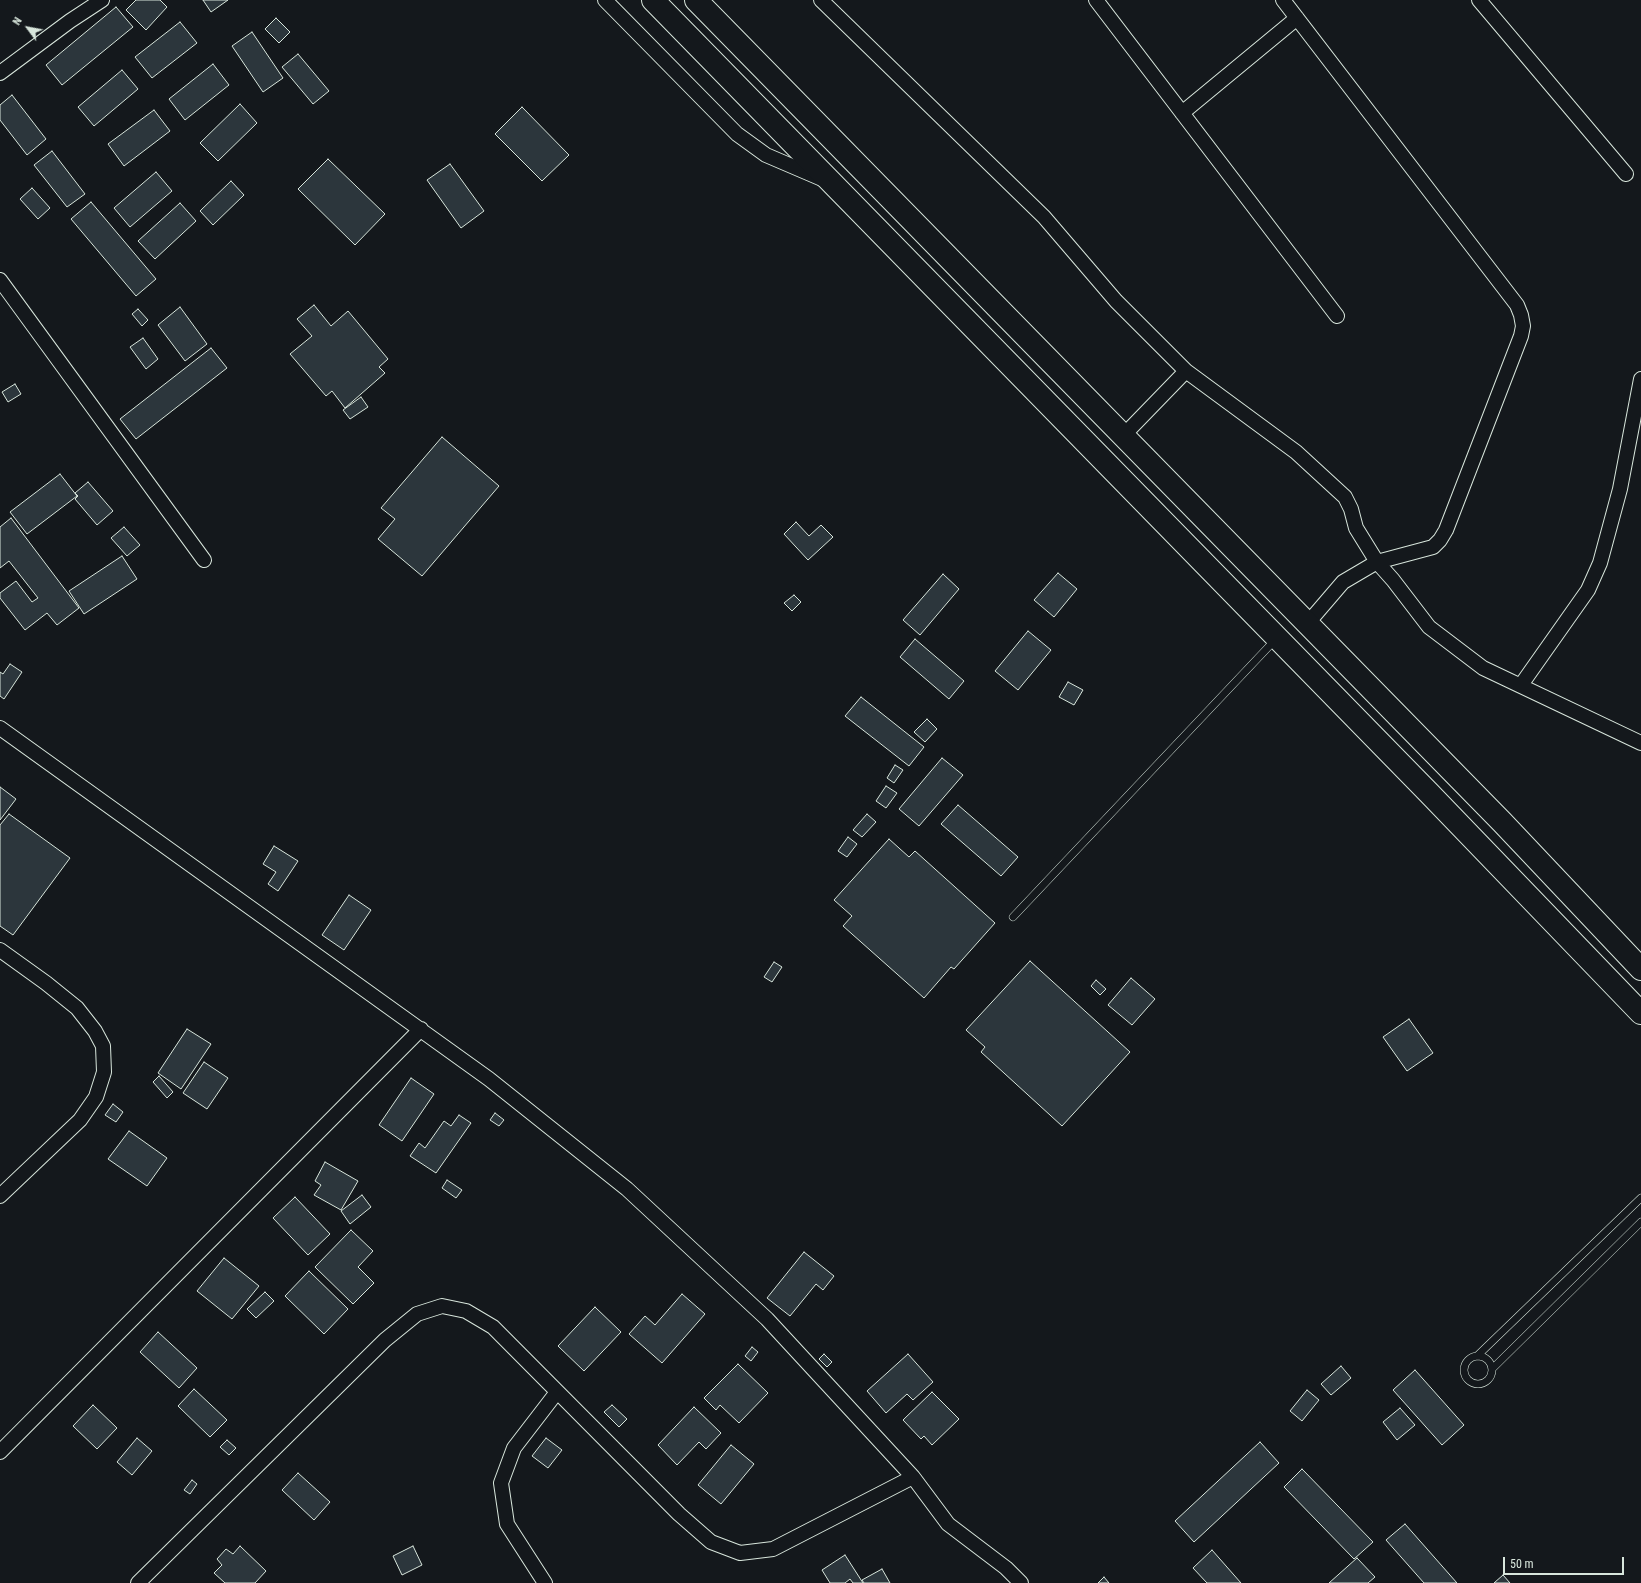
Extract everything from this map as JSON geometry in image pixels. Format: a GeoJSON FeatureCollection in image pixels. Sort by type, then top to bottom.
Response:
{"type":"FeatureCollection","features":[{"type":"Feature","properties":{"kind":"main road"},"geometry":{"type":"LineString","coordinates":[[653,0],[1276,638],[1429,792],[1641,1013]]}},
{"type":"Feature","properties":{"kind":"main road"},"geometry":{"type":"LineString","coordinates":[[696,0],[1496,816],[1641,969]]}},
{"type":"Feature","properties":{"kind":"street"},"geometry":{"type":"LineString","coordinates":[[0,73],[70,21],[102,0]]}},
{"type":"Feature","properties":{"kind":"street"},"geometry":{"type":"LineString","coordinates":[[605,0],[737,134],[766,155],[832,184]]}},
{"type":"Feature","properties":{"kind":"street"},"geometry":{"type":"LineString","coordinates":[[821,0],[1044,217],[1116,301],[1186,371],[1296,452],[1345,497],[1351,509],[1356,528],[1377,562],[1393,580],[1429,627],[1483,668],[1641,743]]}},
{"type":"Feature","properties":{"kind":"street"},"geometry":{"type":"LineString","coordinates":[[1096,0],[1337,316]]}},
{"type":"Feature","properties":{"kind":"street"},"geometry":{"type":"LineString","coordinates":[[1283,0],[1517,305],[1523,326],[1521,336],[1446,530],[1440,540],[1433,547],[1377,562],[1343,582],[1307,624]]}},
{"type":"Feature","properties":{"kind":"street"},"geometry":{"type":"LineString","coordinates":[[1479,0],[1626,174]]}},
{"type":"Feature","properties":{"kind":"street"},"geometry":{"type":"LineString","coordinates":[[1182,113],[1297,18]]}},
{"type":"Feature","properties":{"kind":"street"},"geometry":{"type":"LineString","coordinates":[[0,280],[204,560]]}},
{"type":"Feature","properties":{"kind":"street"},"geometry":{"type":"LineString","coordinates":[[1123,436],[1186,371]]}},
{"type":"Feature","properties":{"kind":"street"},"geometry":{"type":"LineString","coordinates":[[1521,685],[1588,590],[1600,563],[1620,489],[1641,379]]}},
{"type":"Feature","properties":{"kind":"street"},"geometry":{"type":"LineString","coordinates":[[0,728],[489,1079],[627,1189],[767,1319],[913,1477],[948,1524],[1006,1568],[1014,1581]]}},
{"type":"Feature","properties":{"kind":"street"},"geometry":{"type":"LineString","coordinates":[[0,950],[46,983],[77,1008],[95,1031],[102,1046],[104,1072],[96,1097],[80,1120],[0,1196]]}},
{"type":"Feature","properties":{"kind":"street"},"geometry":{"type":"LineString","coordinates":[[0,1452],[420,1029]]}},
{"type":"Feature","properties":{"kind":"street"},"geometry":{"type":"LineString","coordinates":[[138,1583],[385,1340],[417,1314],[442,1306],[466,1311],[493,1328],[679,1514],[711,1542],[740,1553],[773,1549],[913,1477]]}},
{"type":"Feature","properties":{"kind":"street"},"geometry":{"type":"LineString","coordinates":[[545,1583],[507,1524],[501,1483],[514,1448],[557,1392]]}},
{"type":"Feature","properties":{"kind":"lane"},"geometry":{"type":"LineString","coordinates":[[1013,917],[1276,638]]}},
{"type":"Feature","properties":{"kind":"lane"},"geometry":{"type":"LineString","coordinates":[[1477,1356],[1481,1356],[1489,1361],[1492,1369],[1491,1376],[1487,1381],[1481,1384],[1475,1384],[1469,1381],[1465,1376],[1466,1363],[1471,1358],[1477,1356],[1641,1198]]}},
{"type":"Feature","properties":{"kind":"lane"},"geometry":{"type":"LineString","coordinates":[[1492,1369],[1641,1222]]}},
{"type":"Feature","properties":{"kind":"building"},"geometry":{"type":"Polygon","coordinates":[[[136,0],[160,0],[167,7],[146,30],[126,10],[136,0]]]}},
{"type":"Feature","properties":{"kind":"building"},"geometry":{"type":"Polygon","coordinates":[[[203,0],[228,0],[211,12],[203,0]]]}},
{"type":"Feature","properties":{"kind":"building"},"geometry":{"type":"Polygon","coordinates":[[[116,7],[133,27],[62,85],[46,65],[116,7]]]}},
{"type":"Feature","properties":{"kind":"building"},"geometry":{"type":"Polygon","coordinates":[[[276,18],[290,32],[279,43],[265,29],[276,18]]]}},
{"type":"Feature","properties":{"kind":"building"},"geometry":{"type":"Polygon","coordinates":[[[180,22],[197,43],[152,78],[135,57],[180,22]]]}},
{"type":"Feature","properties":{"kind":"building"},"geometry":{"type":"Polygon","coordinates":[[[252,32],[283,78],[263,92],[232,46],[252,32]]]}},
{"type":"Feature","properties":{"kind":"building"},"geometry":{"type":"Polygon","coordinates":[[[298,54],[329,91],[313,104],[282,67],[298,54]]]}},
{"type":"Feature","properties":{"kind":"building"},"geometry":{"type":"Polygon","coordinates":[[[213,64],[229,85],[185,120],[169,99],[213,64]]]}},
{"type":"Feature","properties":{"kind":"building"},"geometry":{"type":"Polygon","coordinates":[[[122,70],[138,89],[94,126],[78,107],[122,70]]]}},
{"type":"Feature","properties":{"kind":"building"},"geometry":{"type":"Polygon","coordinates":[[[12,95],[46,139],[27,155],[0,120],[0,105],[12,95]]]}},
{"type":"Feature","properties":{"kind":"building"},"geometry":{"type":"Polygon","coordinates":[[[240,104],[257,123],[218,161],[200,143],[240,104]]]}},
{"type":"Feature","properties":{"kind":"building"},"geometry":{"type":"Polygon","coordinates":[[[522,107],[569,155],[542,181],[495,134],[522,107]]]}},
{"type":"Feature","properties":{"kind":"building"},"geometry":{"type":"Polygon","coordinates":[[[154,110],[170,131],[124,166],[108,144],[154,110]]]}},
{"type":"Feature","properties":{"kind":"building"},"geometry":{"type":"Polygon","coordinates":[[[52,151],[85,194],[67,207],[34,165],[52,151]]]}},
{"type":"Feature","properties":{"kind":"building"},"geometry":{"type":"Polygon","coordinates":[[[328,159],[385,214],[355,245],[298,189],[328,159]]]}},
{"type":"Feature","properties":{"kind":"building"},"geometry":{"type":"Polygon","coordinates":[[[450,164],[484,211],[461,228],[427,180],[450,164]]]}},
{"type":"Feature","properties":{"kind":"building"},"geometry":{"type":"Polygon","coordinates":[[[156,172],[172,191],[130,227],[114,208],[156,172]]]}},
{"type":"Feature","properties":{"kind":"building"},"geometry":{"type":"Polygon","coordinates":[[[231,181],[244,195],[213,225],[200,211],[231,181]]]}},
{"type":"Feature","properties":{"kind":"building"},"geometry":{"type":"Polygon","coordinates":[[[32,188],[50,208],[38,219],[20,199],[32,188]]]}},
{"type":"Feature","properties":{"kind":"building"},"geometry":{"type":"Polygon","coordinates":[[[91,202],[156,279],[136,296],[71,219],[91,202]]]}},
{"type":"Feature","properties":{"kind":"building"},"geometry":{"type":"Polygon","coordinates":[[[180,203],[196,221],[155,259],[138,241],[180,203]]]}},
{"type":"Feature","properties":{"kind":"building"},"geometry":{"type":"Polygon","coordinates":[[[314,305],[331,326],[348,311],[388,359],[379,367],[385,373],[345,408],[332,391],[326,396],[290,354],[312,336],[297,319],[314,305]]]}},
{"type":"Feature","properties":{"kind":"building"},"geometry":{"type":"Polygon","coordinates":[[[180,307],[207,344],[185,361],[158,325],[180,307]]]}},
{"type":"Feature","properties":{"kind":"building"},"geometry":{"type":"Polygon","coordinates":[[[138,309],[148,320],[142,326],[132,314],[138,309]]]}},
{"type":"Feature","properties":{"kind":"building"},"geometry":{"type":"Polygon","coordinates":[[[143,338],[158,359],[146,369],[130,347],[143,338]]]}},
{"type":"Feature","properties":{"kind":"building"},"geometry":{"type":"Polygon","coordinates":[[[211,348],[227,368],[136,439],[120,419],[211,348]]]}},
{"type":"Feature","properties":{"kind":"building"},"geometry":{"type":"Polygon","coordinates":[[[15,384],[21,394],[8,402],[2,392],[15,384]]]}},
{"type":"Feature","properties":{"kind":"building"},"geometry":{"type":"Polygon","coordinates":[[[361,397],[368,407],[350,419],[343,410],[361,397]]]}},
{"type":"Feature","properties":{"kind":"building"},"geometry":{"type":"Polygon","coordinates":[[[442,437],[499,486],[422,576],[378,539],[395,519],[381,508],[442,437]]]}},
{"type":"Feature","properties":{"kind":"building"},"geometry":{"type":"Polygon","coordinates":[[[60,474],[77,496],[27,534],[10,512],[60,474]]]}},
{"type":"Feature","properties":{"kind":"building"},"geometry":{"type":"Polygon","coordinates":[[[88,482],[113,511],[97,525],[75,499],[78,496],[75,493],[88,482]]]}},
{"type":"Feature","properties":{"kind":"building"},"geometry":{"type":"Polygon","coordinates":[[[11,518],[79,608],[57,625],[47,613],[25,630],[0,598],[0,593],[16,581],[32,602],[38,598],[9,561],[0,568],[0,527],[11,518]]]}},
{"type":"Feature","properties":{"kind":"building"},"geometry":{"type":"Polygon","coordinates":[[[796,522],[809,536],[821,525],[833,537],[808,560],[784,534],[796,522]]]}},
{"type":"Feature","properties":{"kind":"building"},"geometry":{"type":"Polygon","coordinates":[[[124,527],[140,545],[127,556],[111,538],[124,527]]]}},
{"type":"Feature","properties":{"kind":"building"},"geometry":{"type":"Polygon","coordinates":[[[122,556],[137,579],[84,614],[69,591],[122,556]]]}},
{"type":"Feature","properties":{"kind":"building"},"geometry":{"type":"Polygon","coordinates":[[[1058,573],[1077,589],[1054,617],[1034,600],[1058,573]]]}},
{"type":"Feature","properties":{"kind":"building"},"geometry":{"type":"Polygon","coordinates":[[[943,574],[959,589],[920,635],[903,620],[943,574]]]}},
{"type":"Feature","properties":{"kind":"building"},"geometry":{"type":"Polygon","coordinates":[[[794,595],[801,602],[792,611],[784,603],[794,595]]]}},
{"type":"Feature","properties":{"kind":"building"},"geometry":{"type":"Polygon","coordinates":[[[1028,631],[1051,650],[1018,690],[995,671],[1028,631]]]}},
{"type":"Feature","properties":{"kind":"building"},"geometry":{"type":"Polygon","coordinates":[[[915,639],[964,681],[949,699],[900,657],[915,639]]]}},
{"type":"Feature","properties":{"kind":"building"},"geometry":{"type":"Polygon","coordinates":[[[10,664],[22,672],[4,699],[0,696],[0,672],[3,674],[10,664]]]}},
{"type":"Feature","properties":{"kind":"building"},"geometry":{"type":"Polygon","coordinates":[[[1068,682],[1083,690],[1074,705],[1059,697],[1068,682]]]}},
{"type":"Feature","properties":{"kind":"building"},"geometry":{"type":"Polygon","coordinates":[[[861,697],[924,747],[909,766],[845,716],[861,697]]]}},
{"type":"Feature","properties":{"kind":"building"},"geometry":{"type":"Polygon","coordinates":[[[927,719],[937,729],[925,742],[914,732],[927,719]]]}},
{"type":"Feature","properties":{"kind":"building"},"geometry":{"type":"Polygon","coordinates":[[[942,758],[963,775],[919,826],[899,809],[942,758]]]}},
{"type":"Feature","properties":{"kind":"building"},"geometry":{"type":"Polygon","coordinates":[[[895,765],[903,770],[894,783],[887,778],[895,765]]]}},
{"type":"Feature","properties":{"kind":"building"},"geometry":{"type":"Polygon","coordinates":[[[886,786],[897,793],[886,808],[876,801],[886,786]]]}},
{"type":"Feature","properties":{"kind":"building"},"geometry":{"type":"Polygon","coordinates":[[[0,787],[16,799],[0,820],[0,787]]]}},
{"type":"Feature","properties":{"kind":"building"},"geometry":{"type":"Polygon","coordinates":[[[958,805],[1018,857],[1001,876],[941,824],[958,805]]]}},
{"type":"Feature","properties":{"kind":"building"},"geometry":{"type":"Polygon","coordinates":[[[9,814],[70,858],[13,935],[0,926],[0,825],[9,814]]]}},
{"type":"Feature","properties":{"kind":"building"},"geometry":{"type":"Polygon","coordinates":[[[867,814],[876,822],[862,837],[853,830],[867,814]]]}},
{"type":"Feature","properties":{"kind":"building"},"geometry":{"type":"Polygon","coordinates":[[[848,837],[857,844],[847,857],[838,851],[848,837]]]}},
{"type":"Feature","properties":{"kind":"building"},"geometry":{"type":"Polygon","coordinates":[[[889,839],[909,857],[915,851],[995,923],[954,969],[951,967],[924,998],[843,926],[852,916],[834,900],[889,839]]]}},
{"type":"Feature","properties":{"kind":"building"},"geometry":{"type":"Polygon","coordinates":[[[274,846],[298,861],[278,891],[268,884],[276,872],[263,864],[274,846]]]}},
{"type":"Feature","properties":{"kind":"building"},"geometry":{"type":"Polygon","coordinates":[[[349,895],[371,910],[344,950],[322,935],[349,895]]]}},
{"type":"Feature","properties":{"kind":"building"},"geometry":{"type":"Polygon","coordinates":[[[1030,961],[1130,1052],[1062,1126],[981,1052],[985,1047],[966,1030],[1030,961]]]}},
{"type":"Feature","properties":{"kind":"building"},"geometry":{"type":"Polygon","coordinates":[[[774,962],[782,967],[772,982],[764,977],[774,962]]]}},
{"type":"Feature","properties":{"kind":"building"},"geometry":{"type":"Polygon","coordinates":[[[1131,978],[1155,999],[1132,1025],[1108,1005],[1131,978]]]}},
{"type":"Feature","properties":{"kind":"building"},"geometry":{"type":"Polygon","coordinates":[[[1096,980],[1106,989],[1100,995],[1091,986],[1096,980]]]}},
{"type":"Feature","properties":{"kind":"building"},"geometry":{"type":"Polygon","coordinates":[[[1409,1019],[1433,1053],[1407,1071],[1383,1037],[1409,1019]]]}},
{"type":"Feature","properties":{"kind":"building"},"geometry":{"type":"Polygon","coordinates":[[[187,1029],[211,1044],[181,1089],[158,1073],[187,1029]]]}},
{"type":"Feature","properties":{"kind":"building"},"geometry":{"type":"Polygon","coordinates":[[[204,1062],[228,1078],[207,1109],[183,1093],[204,1062]]]}},
{"type":"Feature","properties":{"kind":"building"},"geometry":{"type":"Polygon","coordinates":[[[159,1076],[173,1092],[167,1098],[153,1082],[159,1076]]]}},
{"type":"Feature","properties":{"kind":"building"},"geometry":{"type":"Polygon","coordinates":[[[411,1078],[434,1094],[402,1141],[379,1125],[411,1078]]]}},
{"type":"Feature","properties":{"kind":"building"},"geometry":{"type":"Polygon","coordinates":[[[113,1104],[123,1112],[116,1122],[105,1115],[113,1104]]]}},
{"type":"Feature","properties":{"kind":"building"},"geometry":{"type":"Polygon","coordinates":[[[495,1113],[504,1120],[499,1126],[490,1120],[495,1113]]]}},
{"type":"Feature","properties":{"kind":"building"},"geometry":{"type":"Polygon","coordinates":[[[459,1115],[471,1123],[436,1173],[410,1156],[419,1143],[425,1148],[444,1121],[451,1126],[459,1115]]]}},
{"type":"Feature","properties":{"kind":"building"},"geometry":{"type":"Polygon","coordinates":[[[129,1131],[167,1158],[147,1186],[108,1159],[129,1131]]]}},
{"type":"Feature","properties":{"kind":"building"},"geometry":{"type":"Polygon","coordinates":[[[325,1162],[358,1181],[341,1210],[314,1195],[321,1185],[315,1181],[325,1162]]]}},
{"type":"Feature","properties":{"kind":"building"},"geometry":{"type":"Polygon","coordinates":[[[447,1180],[462,1190],[456,1198],[442,1188],[447,1180]]]}},
{"type":"Feature","properties":{"kind":"building"},"geometry":{"type":"Polygon","coordinates":[[[362,1195],[371,1207],[350,1224],[341,1211],[362,1195]]]}},
{"type":"Feature","properties":{"kind":"building"},"geometry":{"type":"Polygon","coordinates":[[[295,1197],[330,1234],[308,1255],[273,1218],[295,1197]]]}},
{"type":"Feature","properties":{"kind":"building"},"geometry":{"type":"Polygon","coordinates":[[[351,1230],[373,1251],[358,1267],[374,1283],[353,1304],[315,1267],[351,1230]]]}},
{"type":"Feature","properties":{"kind":"building"},"geometry":{"type":"Polygon","coordinates":[[[804,1252],[834,1276],[823,1290],[816,1284],[790,1316],[767,1298],[804,1252]]]}},
{"type":"Feature","properties":{"kind":"building"},"geometry":{"type":"Polygon","coordinates":[[[224,1258],[259,1286],[232,1319],[197,1291],[224,1258]]]}},
{"type":"Feature","properties":{"kind":"building"},"geometry":{"type":"Polygon","coordinates":[[[309,1271],[348,1309],[324,1334],[285,1296],[309,1271]]]}},
{"type":"Feature","properties":{"kind":"building"},"geometry":{"type":"Polygon","coordinates":[[[265,1292],[274,1301],[256,1318],[247,1309],[265,1292]]]}},
{"type":"Feature","properties":{"kind":"building"},"geometry":{"type":"Polygon","coordinates":[[[682,1294],[705,1314],[662,1363],[629,1334],[645,1316],[655,1325],[682,1294]]]}},
{"type":"Feature","properties":{"kind":"building"},"geometry":{"type":"Polygon","coordinates":[[[595,1307],[621,1332],[584,1371],[558,1346],[595,1307]]]}},
{"type":"Feature","properties":{"kind":"building"},"geometry":{"type":"Polygon","coordinates":[[[158,1332],[197,1368],[179,1388],[140,1352],[158,1332]]]}},
{"type":"Feature","properties":{"kind":"building"},"geometry":{"type":"Polygon","coordinates":[[[752,1347],[758,1352],[751,1361],[745,1356],[752,1347]]]}},
{"type":"Feature","properties":{"kind":"building"},"geometry":{"type":"Polygon","coordinates":[[[824,1354],[832,1362],[827,1367],[819,1359],[824,1354]]]}},
{"type":"Feature","properties":{"kind":"building"},"geometry":{"type":"Polygon","coordinates":[[[908,1354],[933,1382],[913,1400],[907,1394],[886,1413],[867,1391],[908,1354]]]}},
{"type":"Feature","properties":{"kind":"building"},"geometry":{"type":"Polygon","coordinates":[[[738,1364],[768,1393],[739,1423],[720,1405],[716,1410],[704,1398],[738,1364]]]}},
{"type":"Feature","properties":{"kind":"building"},"geometry":{"type":"Polygon","coordinates":[[[1341,1366],[1351,1378],[1331,1395],[1321,1384],[1341,1366]]]}},
{"type":"Feature","properties":{"kind":"building"},"geometry":{"type":"Polygon","coordinates":[[[1415,1370],[1464,1425],[1442,1445],[1393,1390],[1415,1370]]]}},
{"type":"Feature","properties":{"kind":"building"},"geometry":{"type":"Polygon","coordinates":[[[194,1389],[227,1420],[210,1437],[178,1406],[194,1389]]]}},
{"type":"Feature","properties":{"kind":"building"},"geometry":{"type":"Polygon","coordinates":[[[1307,1390],[1319,1400],[1302,1421],[1290,1411],[1307,1390]]]}},
{"type":"Feature","properties":{"kind":"building"},"geometry":{"type":"Polygon","coordinates":[[[932,1392],[959,1419],[932,1445],[924,1436],[921,1439],[903,1420],[932,1392]]]}},
{"type":"Feature","properties":{"kind":"building"},"geometry":{"type":"Polygon","coordinates":[[[93,1405],[117,1428],[97,1449],[73,1426],[93,1405]]]}},
{"type":"Feature","properties":{"kind":"building"},"geometry":{"type":"Polygon","coordinates":[[[612,1405],[627,1419],[619,1427],[604,1412],[612,1405]]]}},
{"type":"Feature","properties":{"kind":"building"},"geometry":{"type":"Polygon","coordinates":[[[694,1407],[721,1433],[706,1449],[699,1442],[677,1465],[658,1445],[694,1407]]]}},
{"type":"Feature","properties":{"kind":"building"},"geometry":{"type":"Polygon","coordinates":[[[1400,1408],[1415,1425],[1397,1440],[1383,1422],[1400,1408]]]}},
{"type":"Feature","properties":{"kind":"building"},"geometry":{"type":"Polygon","coordinates":[[[137,1438],[152,1451],[132,1475],[117,1462],[137,1438]]]}},
{"type":"Feature","properties":{"kind":"building"},"geometry":{"type":"Polygon","coordinates":[[[546,1438],[562,1450],[548,1468],[532,1456],[546,1438]]]}},
{"type":"Feature","properties":{"kind":"building"},"geometry":{"type":"Polygon","coordinates":[[[227,1440],[236,1448],[229,1455],[220,1447],[227,1440]]]}},
{"type":"Feature","properties":{"kind":"building"},"geometry":{"type":"Polygon","coordinates":[[[1260,1442],[1279,1463],[1194,1542],[1175,1521],[1260,1442]]]}},
{"type":"Feature","properties":{"kind":"building"},"geometry":{"type":"Polygon","coordinates":[[[731,1445],[754,1464],[721,1504],[698,1485],[731,1445]]]}},
{"type":"Feature","properties":{"kind":"building"},"geometry":{"type":"Polygon","coordinates":[[[1302,1469],[1373,1542],[1354,1559],[1284,1487],[1302,1469]]]}},
{"type":"Feature","properties":{"kind":"building"},"geometry":{"type":"Polygon","coordinates":[[[298,1473],[330,1502],[314,1520],[282,1490],[298,1473]]]}},
{"type":"Feature","properties":{"kind":"building"},"geometry":{"type":"Polygon","coordinates":[[[192,1480],[197,1484],[190,1494],[184,1490],[192,1480]]]}},
{"type":"Feature","properties":{"kind":"building"},"geometry":{"type":"Polygon","coordinates":[[[1405,1524],[1457,1583],[1424,1583],[1386,1540],[1405,1524]]]}},
{"type":"Feature","properties":{"kind":"building"},"geometry":{"type":"Polygon","coordinates":[[[240,1546],[266,1571],[255,1583],[225,1583],[214,1573],[222,1565],[217,1559],[226,1549],[233,1554],[240,1546]]]}},
{"type":"Feature","properties":{"kind":"building"},"geometry":{"type":"Polygon","coordinates":[[[413,1546],[422,1565],[402,1575],[393,1556],[413,1546]]]}},
{"type":"Feature","properties":{"kind":"building"},"geometry":{"type":"Polygon","coordinates":[[[1212,1550],[1241,1583],[1207,1583],[1193,1568],[1212,1550]]]}},
{"type":"Feature","properties":{"kind":"building"},"geometry":{"type":"Polygon","coordinates":[[[845,1555],[863,1583],[853,1583],[850,1579],[845,1583],[830,1583],[822,1570],[845,1555]]]}},
{"type":"Feature","properties":{"kind":"building"},"geometry":{"type":"Polygon","coordinates":[[[1357,1558],[1375,1577],[1368,1583],[1329,1583],[1357,1558]]]}},
{"type":"Feature","properties":{"kind":"building"},"geometry":{"type":"Polygon","coordinates":[[[882,1569],[890,1583],[864,1583],[862,1580],[882,1569]]]}},
{"type":"Feature","properties":{"kind":"building"},"geometry":{"type":"Polygon","coordinates":[[[1503,1575],[1510,1583],[1494,1583],[1503,1575]]]}},
{"type":"Feature","properties":{"kind":"building"},"geometry":{"type":"Polygon","coordinates":[[[1104,1577],[1109,1583],[1098,1583],[1104,1577]]]}}]}
